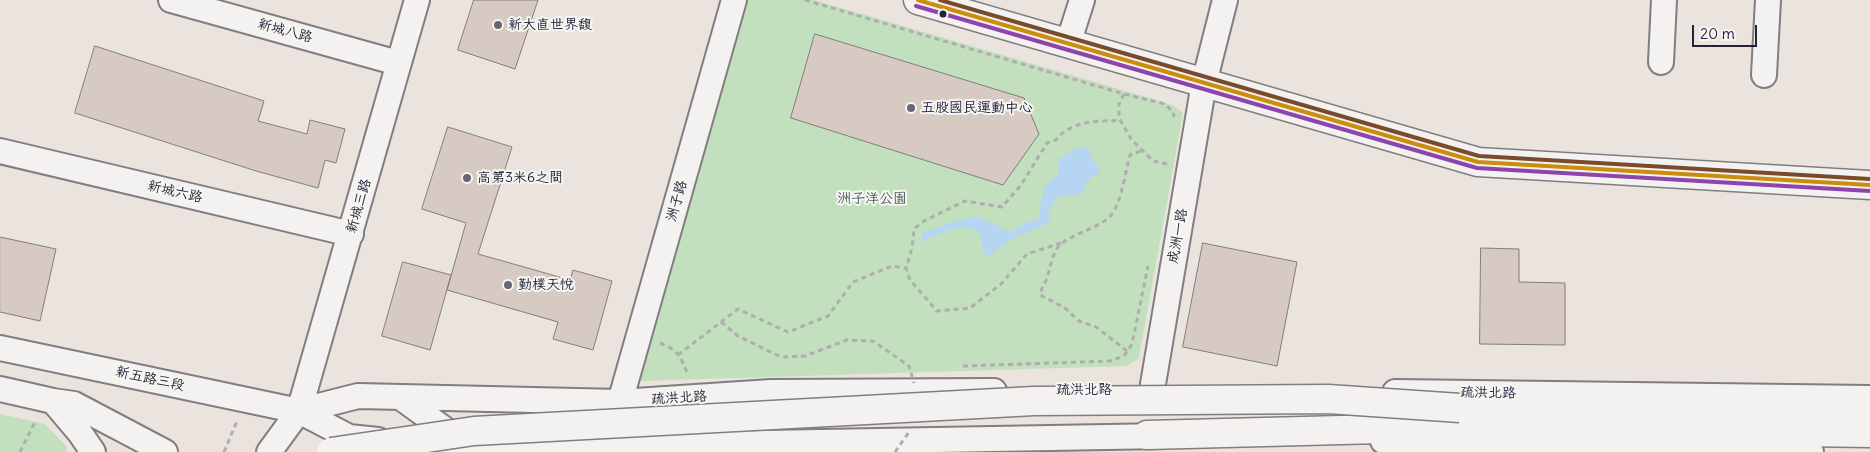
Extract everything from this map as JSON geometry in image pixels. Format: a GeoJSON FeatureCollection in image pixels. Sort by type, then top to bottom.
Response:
{"type":"FeatureCollection","features":[{"type":"Feature","properties":{"kind":"main road"},"geometry":{"type":"LineString","coordinates":[[918,0],[1478,162],[1870,186]]}},
{"type":"Feature","properties":{"kind":"main road"},"geometry":{"type":"LineString","coordinates":[[330,452],[474,431],[1034,400],[1328,399],[1460,408],[1870,412]]}},
{"type":"Feature","properties":{"kind":"main road"},"geometry":{"type":"LineString","coordinates":[[1147,435],[1459,427],[1870,433]]}},
{"type":"Feature","properties":{"kind":"street","name":"新城八路"},"geometry":{"type":"LineString","coordinates":[[171,0],[398,63]]}},
{"type":"Feature","properties":{"kind":"street","name":"新城三路"},"geometry":{"type":"LineString","coordinates":[[299,411],[417,0]]}},
{"type":"Feature","properties":{"kind":"street","name":"洲子路"},"geometry":{"type":"LineString","coordinates":[[620,402],[734,0]]}},
{"type":"Feature","properties":{"kind":"street"},"geometry":{"type":"LineString","coordinates":[[1068,44],[1082,0]]}},
{"type":"Feature","properties":{"kind":"street","name":"成洲一路"},"geometry":{"type":"LineString","coordinates":[[1152,390],[1204,83],[1225,0]]}},
{"type":"Feature","properties":{"kind":"street"},"geometry":{"type":"LineString","coordinates":[[1661,62],[1664,0]]}},
{"type":"Feature","properties":{"kind":"street"},"geometry":{"type":"LineString","coordinates":[[1764,76],[1768,0]]}},
{"type":"Feature","properties":{"kind":"street","name":"新城六路"},"geometry":{"type":"LineString","coordinates":[[0,151],[351,234]]}},
{"type":"Feature","properties":{"kind":"street","name":"新五路三段"},"geometry":{"type":"LineString","coordinates":[[0,348],[299,411]]}},
{"type":"Feature","properties":{"kind":"street"},"geometry":{"type":"LineString","coordinates":[[0,390],[74,404],[165,452]]}},
{"type":"Feature","properties":{"kind":"street","name":"疏洪北路"},"geometry":{"type":"LineString","coordinates":[[299,411],[358,396],[620,402],[771,392],[1152,390],[1870,398]]}},
{"type":"Feature","properties":{"kind":"street"},"geometry":{"type":"LineString","coordinates":[[400,397],[474,451]]}},
{"type":"Feature","properties":{"kind":"street"},"geometry":{"type":"LineString","coordinates":[[53,401],[80,432],[93,452]]}},
{"type":"Feature","properties":{"kind":"street"},"geometry":{"type":"LineString","coordinates":[[268,452],[299,411],[349,437],[474,451],[650,445],[1147,435],[1811,452]]}},
{"type":"Feature","properties":{"kind":"path"},"geometry":{"type":"LineString","coordinates":[[805,0],[1124,94],[1165,104],[1173,112],[1174,119]]}},
{"type":"Feature","properties":{"kind":"path"},"geometry":{"type":"LineString","coordinates":[[1124,94],[1119,104],[1120,121],[1141,151],[1153,161],[1168,164],[1166,173]]}},
{"type":"Feature","properties":{"kind":"path"},"geometry":{"type":"LineString","coordinates":[[1120,121],[1097,120],[1062,132],[1056,140],[1047,143],[1021,185],[1002,207],[965,201],[924,221],[914,229],[912,248],[906,268],[910,280],[937,311],[970,308],[1001,284],[1027,254],[1061,243],[1098,224],[1113,212],[1121,193],[1130,155],[1141,151]]}},
{"type":"Feature","properties":{"kind":"path"},"geometry":{"type":"LineString","coordinates":[[1061,243],[1050,263],[1047,278],[1040,295],[1065,308],[1079,321],[1096,327],[1127,351]]}},
{"type":"Feature","properties":{"kind":"path"},"geometry":{"type":"LineString","coordinates":[[961,366],[1110,362],[1124,356],[1132,344],[1149,258]]}},
{"type":"Feature","properties":{"kind":"path"},"geometry":{"type":"LineString","coordinates":[[678,354],[738,309],[788,332],[828,316],[853,282],[892,266],[906,268]]}},
{"type":"Feature","properties":{"kind":"path"},"geometry":{"type":"LineString","coordinates":[[721,322],[738,336],[781,357],[805,356],[848,340],[873,341],[909,366],[914,385]]}},
{"type":"Feature","properties":{"kind":"path"},"geometry":{"type":"LineString","coordinates":[[660,343],[674,348],[688,375]]}},
{"type":"Feature","properties":{"kind":"path"},"geometry":{"type":"LineString","coordinates":[[904,368],[914,368]]}},
{"type":"Feature","properties":{"kind":"path"},"geometry":{"type":"LineString","coordinates":[[679,375],[698,374]]}},
{"type":"Feature","properties":{"kind":"path"},"geometry":{"type":"LineString","coordinates":[[224,452],[237,421]]}},
{"type":"Feature","properties":{"kind":"path"},"geometry":{"type":"LineString","coordinates":[[20,452],[35,422]]}},
{"type":"Feature","properties":{"kind":"path"},"geometry":{"type":"LineString","coordinates":[[895,452],[911,428]]}},
{"type":"Feature","properties":{"kind":"green space","name":"洲子洋公園"},"geometry":{"type":"Polygon","coordinates":[[[746,0],[814,0],[1160,101],[1174,106],[1183,113],[1139,358],[1127,366],[639,381],[746,0]]]}},
{"type":"Feature","properties":{"kind":"green space"},"geometry":{"type":"Polygon","coordinates":[[[0,414],[45,424],[67,447],[66,452],[0,452],[0,414]]]}},
{"type":"Feature","properties":{"kind":"water"},"geometry":{"type":"Polygon","coordinates":[[[1089,147],[1092,160],[1101,171],[1091,178],[1076,196],[1059,196],[1049,209],[1050,222],[1014,238],[987,257],[982,248],[981,235],[968,227],[951,229],[921,242],[922,233],[976,216],[1011,232],[1025,223],[1038,219],[1044,187],[1058,175],[1059,159],[1073,149],[1089,147]]]}},
{"type":"Feature","properties":{"kind":"building","name":"新大直世界馥"},"geometry":{"type":"Polygon","coordinates":[[[474,0],[538,0],[515,69],[458,50],[474,0]]]}},
{"type":"Feature","properties":{"kind":"building","name":"五股國民運動中心"},"geometry":{"type":"Polygon","coordinates":[[[815,34],[1024,98],[1039,134],[1003,185],[791,118],[815,34]]]}},
{"type":"Feature","properties":{"kind":"building"},"geometry":{"type":"Polygon","coordinates":[[[95,46],[264,101],[258,121],[307,134],[310,120],[345,129],[336,163],[325,160],[318,188],[256,171],[75,113],[95,46]]]}},
{"type":"Feature","properties":{"kind":"building"},"geometry":{"type":"Polygon","coordinates":[[[448,127],[512,147],[478,254],[570,280],[573,270],[612,281],[593,350],[553,339],[558,322],[447,290],[466,223],[422,209],[448,127]]]}},
{"type":"Feature","properties":{"kind":"building"},"geometry":{"type":"Polygon","coordinates":[[[0,237],[56,249],[40,321],[0,312],[0,237]]]}},
{"type":"Feature","properties":{"kind":"building"},"geometry":{"type":"Polygon","coordinates":[[[1203,243],[1297,262],[1277,366],[1183,347],[1203,243]]]}},
{"type":"Feature","properties":{"kind":"building"},"geometry":{"type":"Polygon","coordinates":[[[1481,248],[1519,249],[1519,282],[1565,283],[1565,345],[1480,344],[1481,248]]]}},
{"type":"Feature","properties":{"kind":"building"},"geometry":{"type":"Polygon","coordinates":[[[403,262],[451,275],[430,350],[382,336],[403,262]]]}},
{"type":"Feature","properties":{"kind":"transit line"},"geometry":{"type":"LineString","coordinates":[[918,0],[1478,162],[1870,185]]}},
{"type":"Feature","properties":{"kind":"transit line"},"geometry":{"type":"LineString","coordinates":[[940,0],[1479,156],[1870,179]]}},
{"type":"Feature","properties":{"kind":"transit line"},"geometry":{"type":"LineString","coordinates":[[916,6],[1477,168],[1870,191]]}},
{"type":"Feature","properties":{"kind":"place","name":"新大直世界馥"},"geometry":{"type":"Point","coordinates":[498,25]}},
{"type":"Feature","properties":{"kind":"place","name":"五股國民運動中心"},"geometry":{"type":"Point","coordinates":[911,108]}},
{"type":"Feature","properties":{"kind":"place","name":"高第3米6之間"},"geometry":{"type":"Point","coordinates":[467,178]}},
{"type":"Feature","properties":{"kind":"place","name":"勤樸天悅"},"geometry":{"type":"Point","coordinates":[508,285]}}]}
